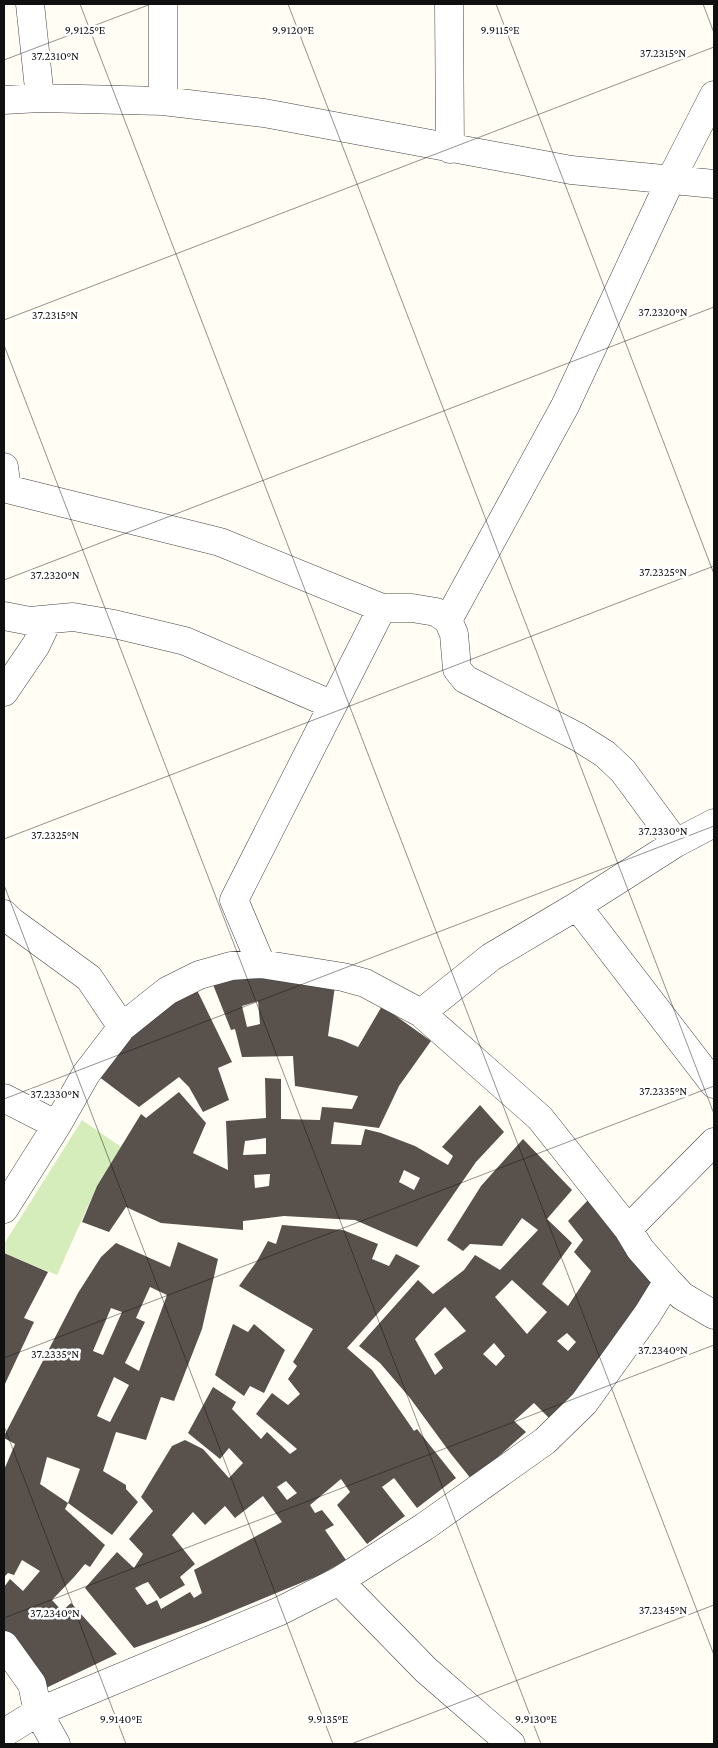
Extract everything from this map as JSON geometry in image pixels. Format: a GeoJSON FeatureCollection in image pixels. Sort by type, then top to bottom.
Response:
{"type":"FeatureCollection","features":[{"type":"Feature","properties":{"kind":"street"},"geometry":{"type":"LineString","coordinates":[[30,4],[40,98]]}},
{"type":"Feature","properties":{"kind":"street"},"geometry":{"type":"LineString","coordinates":[[163,4],[163,101]]}},
{"type":"Feature","properties":{"kind":"street"},"geometry":{"type":"LineString","coordinates":[[449,4],[450,149]]}},
{"type":"Feature","properties":{"kind":"street"},"geometry":{"type":"LineString","coordinates":[[448,620],[565,406],[671,179],[714,95]]}},
{"type":"Feature","properties":{"kind":"street"},"geometry":{"type":"LineString","coordinates":[[4,100],[40,98],[163,101],[264,113],[570,170],[714,184]]}},
{"type":"Feature","properties":{"kind":"street"},"geometry":{"type":"LineString","coordinates":[[4,467],[7,489],[220,542],[382,608],[412,608],[436,612],[448,620],[454,634],[457,669],[465,679],[578,737],[605,754],[623,771],[676,843]]}},
{"type":"Feature","properties":{"kind":"street"},"geometry":{"type":"LineString","coordinates":[[261,964],[234,900],[382,608]]}},
{"type":"Feature","properties":{"kind":"street"},"geometry":{"type":"LineString","coordinates":[[4,616],[30,620],[74,617],[114,624],[185,641],[333,705]]}},
{"type":"Feature","properties":{"kind":"street"},"geometry":{"type":"LineString","coordinates":[[4,692],[36,645],[48,620]]}},
{"type":"Feature","properties":{"kind":"street"},"geometry":{"type":"LineString","coordinates":[[420,1013],[491,957],[577,906],[676,843],[714,825]]}},
{"type":"Feature","properties":{"kind":"street"},"geometry":{"type":"LineString","coordinates":[[577,906],[714,1084]]}},
{"type":"Feature","properties":{"kind":"street"},"geometry":{"type":"LineString","coordinates":[[4,914],[89,978],[122,1027]]}},
{"type":"Feature","properties":{"kind":"street"},"geometry":{"type":"LineString","coordinates":[[4,1208],[58,1125],[86,1074],[122,1027],[167,991],[199,975],[231,966],[261,964],[343,977],[365,983],[420,1013],[540,1118],[628,1229],[640,1249],[668,1281],[682,1296],[714,1315]]}},
{"type":"Feature","properties":{"kind":"street"},"geometry":{"type":"LineString","coordinates":[[4,1098],[58,1125]]}},
{"type":"Feature","properties":{"kind":"street"},"geometry":{"type":"LineString","coordinates":[[628,1229],[714,1142]]}},
{"type":"Feature","properties":{"kind":"street"},"geometry":{"type":"LineString","coordinates":[[4,1733],[38,1712],[280,1611],[339,1581],[424,1527],[545,1441],[584,1403],[647,1315],[668,1281]]}},
{"type":"Feature","properties":{"kind":"street"},"geometry":{"type":"LineString","coordinates":[[339,1581],[426,1670],[511,1744]]}},
{"type":"Feature","properties":{"kind":"street"},"geometry":{"type":"LineString","coordinates":[[4,1645],[32,1684],[38,1712],[56,1744]]}},
{"type":"Feature","properties":{"kind":"green space"},"geometry":{"type":"Polygon","coordinates":[[[82,1120],[121,1147],[97,1186],[57,1275],[4,1253],[4,1244],[82,1120]]]}},
{"type":"Feature","properties":{"kind":"building"},"geometry":{"type":"Polygon","coordinates":[[[257,975],[335,986],[328,1036],[358,1047],[382,1006],[431,1041],[399,1086],[379,1128],[334,1122],[331,1144],[361,1145],[365,1129],[415,1146],[448,1165],[453,1156],[442,1147],[480,1105],[504,1132],[476,1162],[417,1247],[355,1220],[284,1216],[243,1221],[243,1230],[161,1223],[126,1207],[109,1232],[82,1222],[97,1186],[141,1114],[146,1118],[179,1092],[206,1123],[193,1153],[228,1170],[226,1121],[266,1118],[265,1078],[281,1079],[281,1119],[320,1120],[322,1107],[352,1109],[358,1096],[295,1086],[293,1056],[242,1057],[235,1029],[231,1030],[212,982],[257,975]],[[258,1001],[242,1006],[247,1027],[260,1024],[258,1001]],[[266,1138],[245,1141],[243,1155],[266,1154],[266,1138]],[[404,1170],[399,1182],[414,1190],[420,1178],[404,1170]],[[270,1174],[254,1175],[255,1188],[269,1186],[270,1174]]]}},
{"type":"Feature","properties":{"kind":"building"},"geometry":{"type":"Polygon","coordinates":[[[197,990],[232,1062],[218,1068],[229,1100],[203,1112],[189,1087],[179,1077],[139,1107],[98,1076],[127,1034],[164,1007],[197,990]]]}},
{"type":"Feature","properties":{"kind":"building"},"geometry":{"type":"Polygon","coordinates":[[[523,1139],[572,1190],[547,1219],[572,1243],[542,1284],[568,1306],[591,1271],[574,1252],[583,1240],[568,1221],[589,1199],[656,1285],[600,1366],[551,1420],[534,1403],[514,1421],[526,1432],[472,1480],[410,1398],[380,1363],[359,1346],[418,1280],[433,1294],[464,1270],[475,1255],[500,1270],[538,1230],[522,1218],[502,1246],[470,1244],[463,1251],[447,1240],[481,1186],[523,1139]],[[512,1280],[495,1297],[527,1334],[547,1312],[512,1280]],[[445,1307],[415,1339],[435,1375],[443,1368],[434,1354],[466,1331],[445,1307]],[[567,1333],[557,1341],[568,1351],[576,1342],[567,1333]],[[494,1343],[483,1354],[496,1366],[505,1356],[494,1343]]]}},
{"type":"Feature","properties":{"kind":"building"},"geometry":{"type":"Polygon","coordinates":[[[282,1225],[343,1230],[378,1244],[372,1259],[389,1266],[396,1254],[420,1266],[347,1348],[372,1370],[414,1431],[417,1429],[456,1478],[417,1508],[394,1478],[382,1487],[405,1516],[367,1544],[337,1505],[350,1492],[341,1479],[310,1505],[315,1513],[322,1510],[334,1525],[325,1530],[346,1560],[320,1575],[206,1622],[134,1648],[85,1588],[117,1552],[134,1568],[143,1554],[129,1539],[153,1511],[141,1497],[172,1446],[185,1440],[203,1449],[229,1478],[243,1463],[229,1448],[220,1459],[188,1433],[213,1387],[236,1402],[232,1409],[261,1439],[267,1432],[290,1454],[297,1449],[256,1414],[272,1393],[288,1405],[300,1394],[288,1379],[297,1366],[293,1362],[313,1329],[239,1286],[257,1261],[268,1241],[276,1244],[282,1225]],[[286,1481],[277,1487],[287,1500],[297,1493],[286,1481]],[[263,1496],[235,1518],[225,1506],[205,1525],[193,1512],[172,1535],[195,1564],[180,1577],[185,1585],[160,1599],[148,1582],[135,1588],[147,1605],[157,1600],[161,1609],[190,1592],[194,1598],[202,1593],[194,1570],[282,1522],[263,1496]]]}},
{"type":"Feature","properties":{"kind":"building"},"geometry":{"type":"Polygon","coordinates":[[[178,1242],[218,1259],[202,1329],[174,1401],[161,1397],[146,1440],[116,1432],[103,1471],[126,1485],[126,1489],[138,1502],[112,1535],[68,1503],[65,1509],[105,1545],[90,1567],[85,1564],[52,1600],[62,1611],[71,1603],[117,1654],[46,1688],[4,1632],[4,1587],[10,1579],[23,1591],[40,1571],[22,1560],[14,1575],[8,1573],[4,1577],[4,1470],[15,1444],[4,1438],[4,1436],[78,1293],[101,1257],[116,1243],[170,1267],[178,1242]],[[150,1287],[136,1318],[145,1322],[125,1363],[139,1371],[167,1295],[150,1287]],[[111,1308],[93,1351],[103,1355],[122,1312],[111,1308]],[[114,1377],[97,1416],[110,1422],[129,1385],[114,1377]],[[47,1457],[40,1484],[68,1503],[80,1469],[47,1457]]]}},
{"type":"Feature","properties":{"kind":"building"},"geometry":{"type":"Polygon","coordinates":[[[4,1253],[48,1272],[24,1318],[34,1322],[4,1386],[4,1253]]]}},
{"type":"Feature","properties":{"kind":"building"},"geometry":{"type":"Polygon","coordinates":[[[233,1324],[248,1332],[254,1324],[285,1350],[264,1393],[250,1386],[244,1396],[215,1375],[233,1324]]]}}]}
